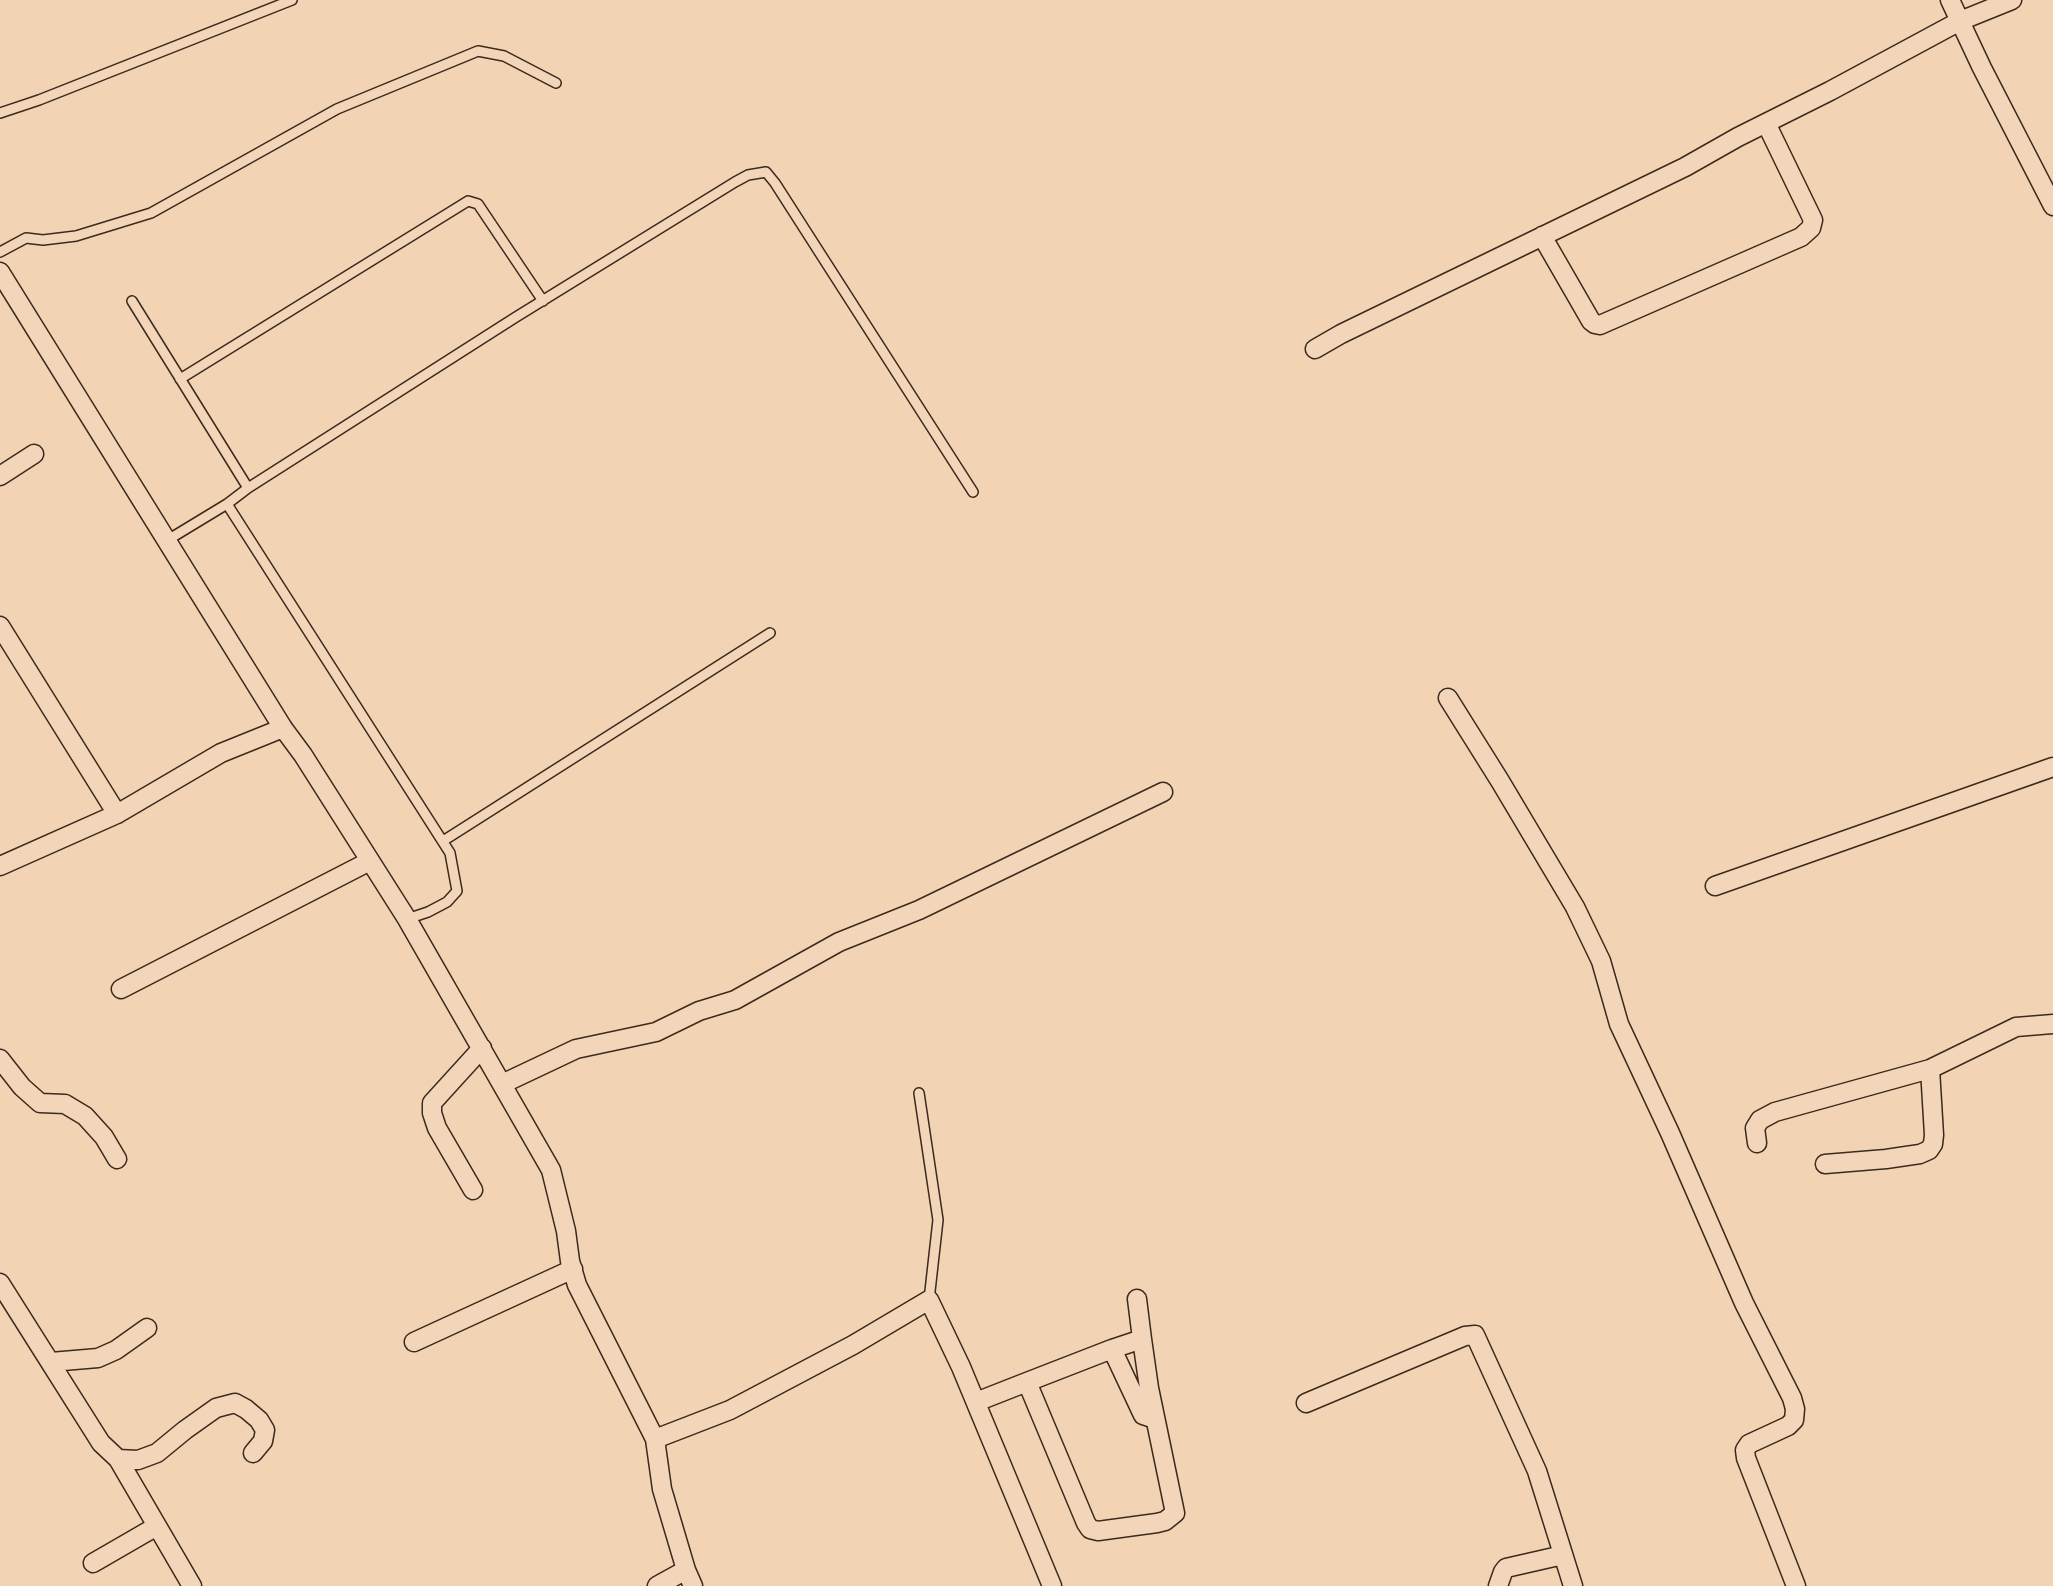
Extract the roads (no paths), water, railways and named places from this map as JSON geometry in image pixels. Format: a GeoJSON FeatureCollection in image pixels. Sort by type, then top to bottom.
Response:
{"type":"FeatureCollection","features":[{"type":"Feature","properties":{"kind":"street"},"geometry":{"type":"LineString","coordinates":[[1950,0],[2053,206]]}},
{"type":"Feature","properties":{"kind":"street"},"geometry":{"type":"LineString","coordinates":[[1315,349],[1341,334],[1685,167],[1960,21],[2012,0]]}},
{"type":"Feature","properties":{"kind":"street"},"geometry":{"type":"LineString","coordinates":[[1542,236],[1591,321],[1600,326],[1801,237],[1811,228],[1813,220],[1766,123]]}},
{"type":"Feature","properties":{"kind":"street"},"geometry":{"type":"LineString","coordinates":[[0,272],[166,541],[370,861],[482,1048],[551,1170],[577,1285],[655,1439],[662,1489],[690,1578],[657,1586]]}},
{"type":"Feature","properties":{"kind":"street"},"geometry":{"type":"LineString","coordinates":[[0,476],[34,454]]}},
{"type":"Feature","properties":{"kind":"street"},"geometry":{"type":"LineString","coordinates":[[0,626],[117,814]]}},
{"type":"Feature","properties":{"kind":"street"},"geometry":{"type":"LineString","coordinates":[[1448,698],[1575,907],[1602,961],[1618,1024],[1670,1133],[1744,1303],[1792,1398],[1795,1409],[1794,1420],[1788,1426],[1749,1444],[1746,1450],[1746,1458],[1796,1586]]}},
{"type":"Feature","properties":{"kind":"street"},"geometry":{"type":"LineString","coordinates":[[0,866],[117,814],[222,753],[284,728]]}},
{"type":"Feature","properties":{"kind":"street"},"geometry":{"type":"LineString","coordinates":[[1715,886],[2053,767]]}},
{"type":"Feature","properties":{"kind":"street"},"geometry":{"type":"LineString","coordinates":[[502,1084],[576,1050],[656,1032],[699,1011],[735,1000],[838,942],[919,910],[1163,792]]}},
{"type":"Feature","properties":{"kind":"street"},"geometry":{"type":"LineString","coordinates":[[121,989],[370,861]]}},
{"type":"Feature","properties":{"kind":"street"},"geometry":{"type":"LineString","coordinates":[[1757,1143],[1755,1128],[1760,1120],[1775,1112],[1930,1069],[2016,1027],[2053,1024]]}},
{"type":"Feature","properties":{"kind":"street"},"geometry":{"type":"LineString","coordinates":[[473,1190],[437,1128],[432,1113],[432,1103],[482,1048]]}},
{"type":"Feature","properties":{"kind":"street"},"geometry":{"type":"LineString","coordinates":[[0,1059],[22,1087],[40,1103],[65,1104],[85,1116],[104,1137],[117,1159]]}},
{"type":"Feature","properties":{"kind":"street"},"geometry":{"type":"LineString","coordinates":[[1825,1164],[1886,1159],[1920,1154],[1929,1150],[1933,1144],[1934,1135],[1930,1069]]}},
{"type":"Feature","properties":{"kind":"street"},"geometry":{"type":"LineString","coordinates":[[414,1342],[573,1269]]}},
{"type":"Feature","properties":{"kind":"street"},"geometry":{"type":"LineString","coordinates":[[0,1284],[101,1443],[118,1459],[192,1586]]}},
{"type":"Feature","properties":{"kind":"street"},"geometry":{"type":"LineString","coordinates":[[1027,1382],[1086,1523],[1093,1530],[1098,1531],[1165,1521],[1175,1513],[1155,1419],[1137,1299]]}},
{"type":"Feature","properties":{"kind":"street"},"geometry":{"type":"LineString","coordinates":[[655,1439],[730,1410],[853,1345],[929,1300],[976,1402],[1052,1586]]}},
{"type":"Feature","properties":{"kind":"street"},"geometry":{"type":"LineString","coordinates":[[51,1362],[98,1358],[116,1350],[147,1328]]}},
{"type":"Feature","properties":{"kind":"street"},"geometry":{"type":"LineString","coordinates":[[1306,1403],[1465,1336],[1475,1335],[1537,1471],[1573,1586]]}},
{"type":"Feature","properties":{"kind":"street"},"geometry":{"type":"LineString","coordinates":[[976,1402],[1142,1338]]}},
{"type":"Feature","properties":{"kind":"street"},"geometry":{"type":"LineString","coordinates":[[1112,1349],[1143,1415],[1155,1419]]}},
{"type":"Feature","properties":{"kind":"street"},"geometry":{"type":"LineString","coordinates":[[118,1459],[138,1460],[157,1453],[216,1408],[236,1404],[246,1409],[259,1420],[266,1430],[264,1441],[253,1453]]}},
{"type":"Feature","properties":{"kind":"street"},"geometry":{"type":"LineString","coordinates":[[93,1564],[157,1526]]}},
{"type":"Feature","properties":{"kind":"street"},"geometry":{"type":"LineString","coordinates":[[1498,1586],[1506,1568],[1563,1555]]}},
{"type":"Feature","properties":{"kind":"lane"},"geometry":{"type":"LineString","coordinates":[[0,113],[39,100],[292,0]]}},
{"type":"Feature","properties":{"kind":"lane"},"geometry":{"type":"LineString","coordinates":[[0,252],[26,238],[43,240],[76,236],[151,213],[337,109],[478,51],[504,56],[556,83]]}},
{"type":"Feature","properties":{"kind":"lane"},"geometry":{"type":"LineString","coordinates":[[166,541],[227,504],[248,488],[542,301],[735,182],[748,175],[766,172],[775,183],[972,492]]}},
{"type":"Feature","properties":{"kind":"lane"},"geometry":{"type":"LineString","coordinates":[[180,379],[468,201],[478,204],[542,301]]}},
{"type":"Feature","properties":{"kind":"lane"},"geometry":{"type":"LineString","coordinates":[[132,301],[248,488]]}},
{"type":"Feature","properties":{"kind":"lane"},"geometry":{"type":"LineString","coordinates":[[227,504],[450,853],[457,891],[447,902],[428,912],[406,920]]}},
{"type":"Feature","properties":{"kind":"lane"},"geometry":{"type":"LineString","coordinates":[[442,841],[770,633]]}},
{"type":"Feature","properties":{"kind":"lane"},"geometry":{"type":"LineString","coordinates":[[919,1093],[938,1220],[929,1300]]}}]}
